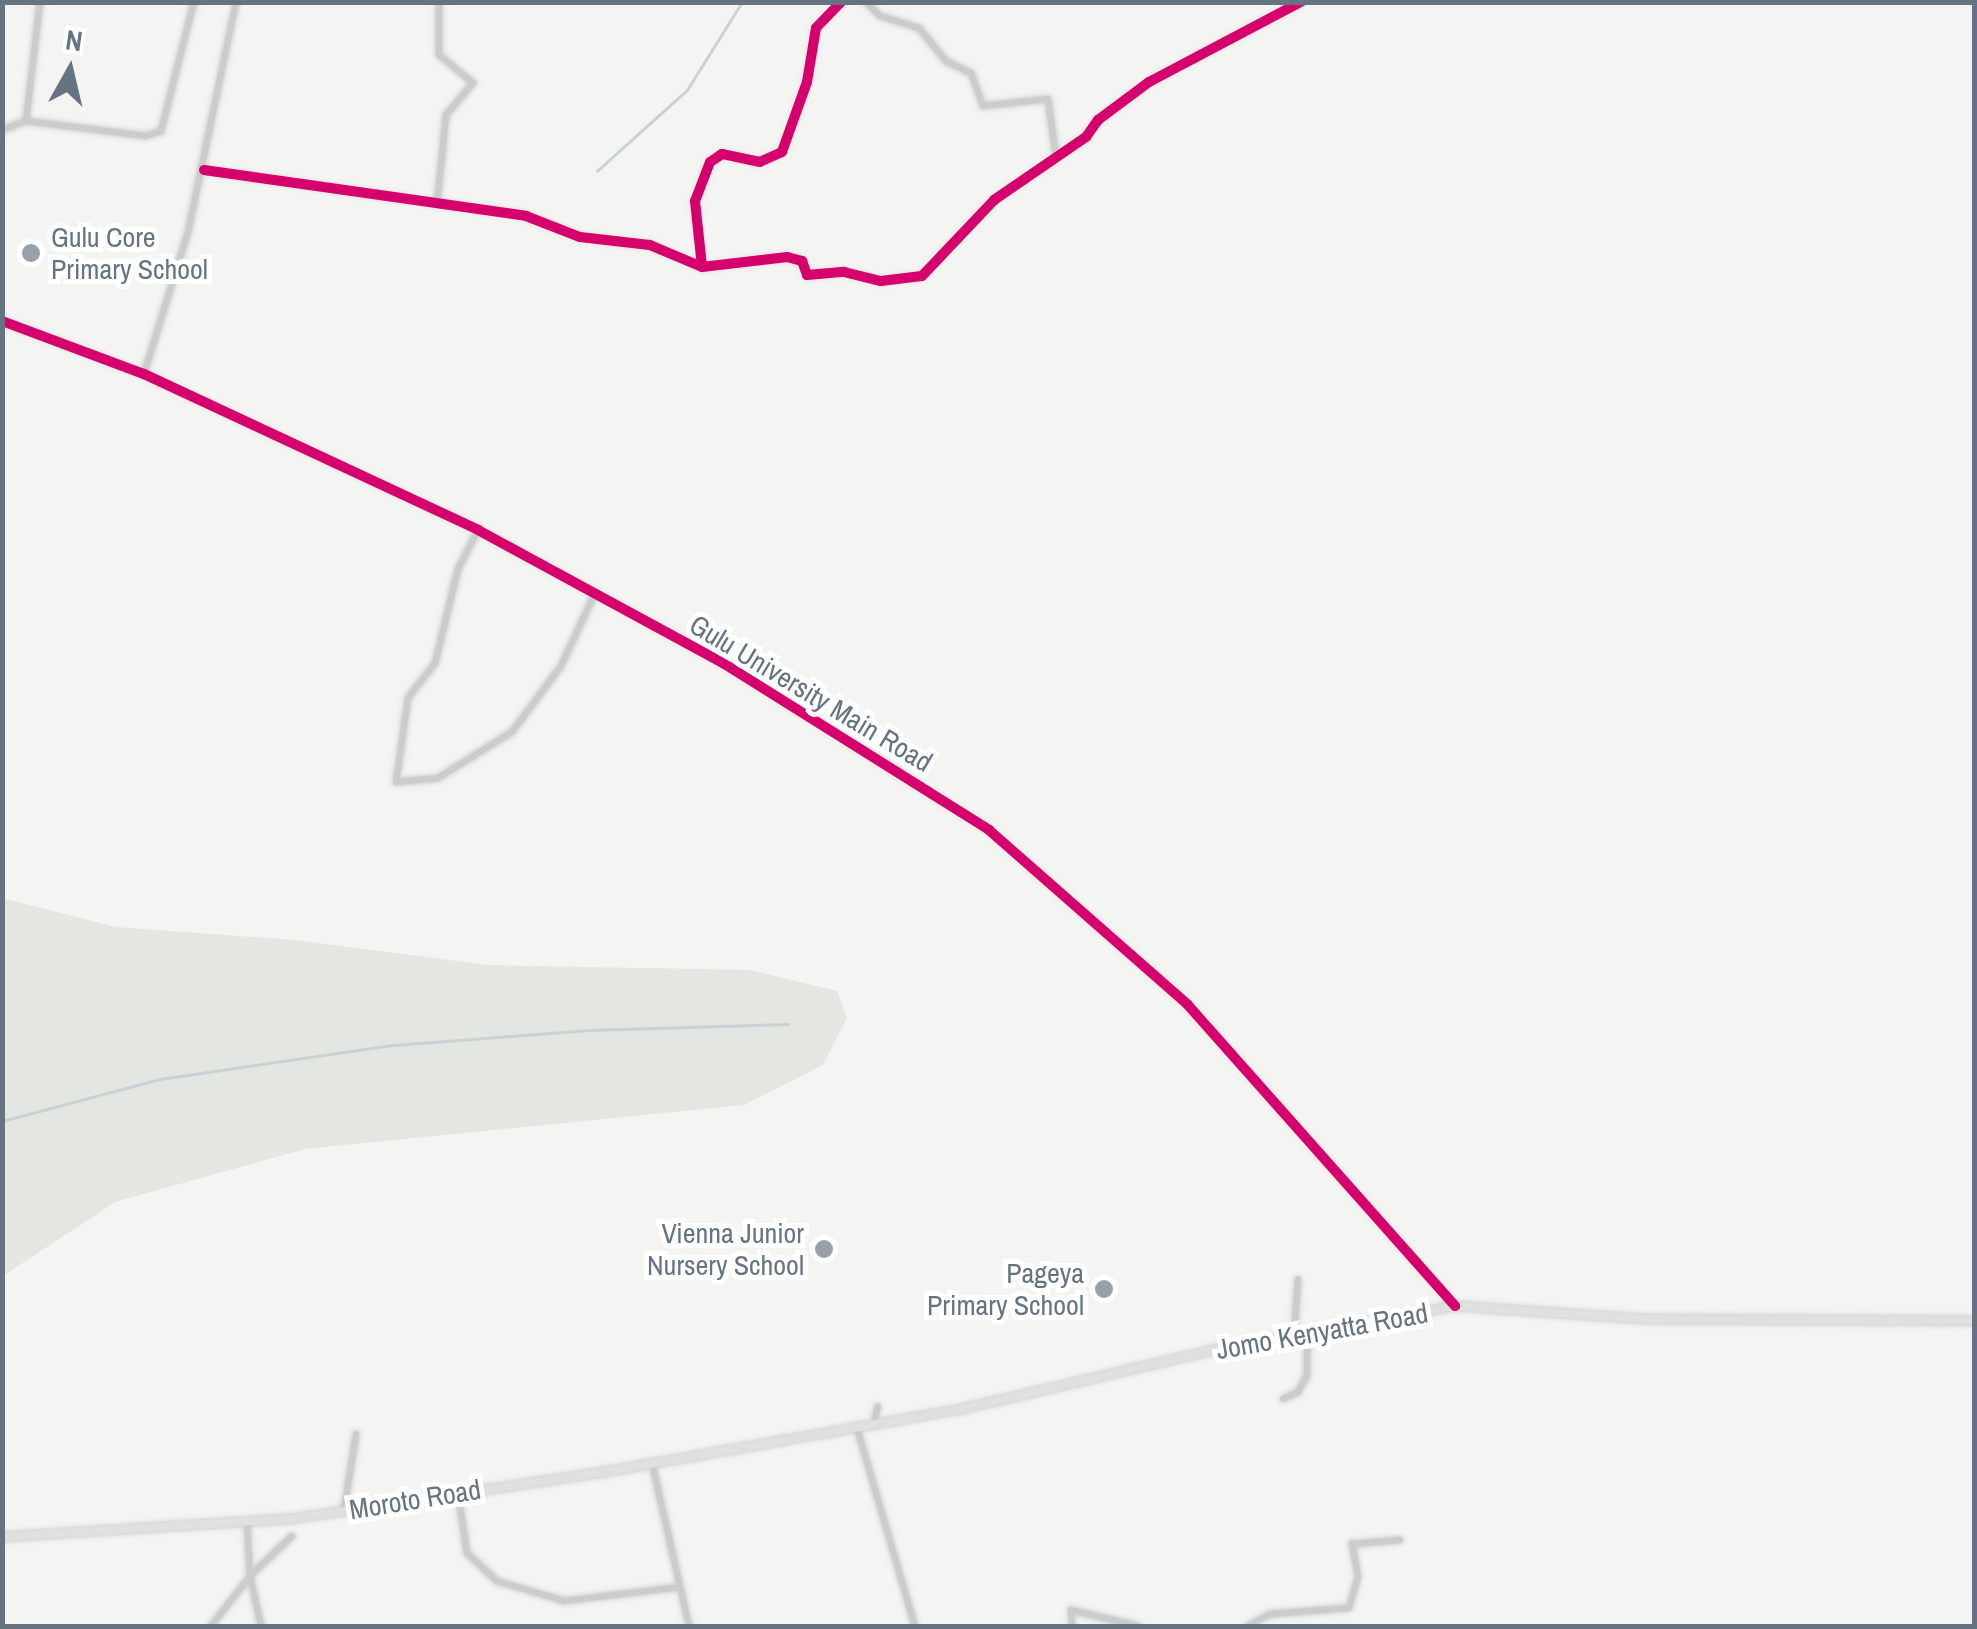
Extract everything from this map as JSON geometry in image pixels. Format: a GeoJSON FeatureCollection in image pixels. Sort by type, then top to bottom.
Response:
{"type":"FeatureCollection","features":[{"type":"Feature","properties":{"kind":"main road","name":"Jomo Kenyatta Road"},"geometry":{"type":"LineString","coordinates":[[824,1434],[1307,1332],[1455,1306],[1646,1319],[1974,1321]]}},
{"type":"Feature","properties":{"kind":"main road","name":"Moroto Road"},"geometry":{"type":"LineString","coordinates":[[2,1537],[247,1523],[824,1434]]}},
{"type":"Feature","properties":{"kind":"street"},"geometry":{"type":"LineString","coordinates":[[26,121],[40,2]]}},
{"type":"Feature","properties":{"kind":"street"},"geometry":{"type":"LineString","coordinates":[[2,130],[26,121],[146,136],[162,131],[194,2]]}},
{"type":"Feature","properties":{"kind":"street"},"geometry":{"type":"LineString","coordinates":[[144,374],[204,170],[236,2]]}},
{"type":"Feature","properties":{"kind":"street"},"geometry":{"type":"LineString","coordinates":[[437,204],[446,115],[472,83],[439,54],[439,2]]}},
{"type":"Feature","properties":{"kind":"street"},"geometry":{"type":"LineString","coordinates":[[702,267],[694,201],[710,162],[722,154],[760,162],[782,152],[808,82],[816,28],[841,2]]}},
{"type":"Feature","properties":{"kind":"street"},"geometry":{"type":"LineString","coordinates":[[866,2],[880,16],[919,28],[946,61],[971,73],[983,106],[1048,100],[1056,157]]}},
{"type":"Feature","properties":{"kind":"street"},"geometry":{"type":"LineString","coordinates":[[204,170],[526,216],[580,237],[650,244],[702,267],[787,258],[802,261],[807,274],[844,272],[882,280],[922,276],[994,200],[1168,70],[1300,2]]}},
{"type":"Feature","properties":{"kind":"street","name":"Gulu University Main Road"},"geometry":{"type":"LineString","coordinates":[[2,321],[144,374],[478,530],[595,593],[876,757],[1042,874],[1187,1004],[1455,1306]]}},
{"type":"Feature","properties":{"kind":"street"},"geometry":{"type":"LineString","coordinates":[[478,530],[458,569],[435,663],[408,698],[396,782],[438,778],[512,732],[561,666],[595,593]]}},
{"type":"Feature","properties":{"kind":"street"},"geometry":{"type":"LineString","coordinates":[[1294,1335],[1298,1280]]}},
{"type":"Feature","properties":{"kind":"street"},"geometry":{"type":"LineString","coordinates":[[1283,1399],[1298,1392],[1307,1375],[1307,1332]]}},
{"type":"Feature","properties":{"kind":"street"},"geometry":{"type":"LineString","coordinates":[[874,1424],[878,1406]]}},
{"type":"Feature","properties":{"kind":"street"},"geometry":{"type":"LineString","coordinates":[[858,1428],[915,1626]]}},
{"type":"Feature","properties":{"kind":"street"},"geometry":{"type":"LineString","coordinates":[[344,1510],[356,1434]]}},
{"type":"Feature","properties":{"kind":"street"},"geometry":{"type":"LineString","coordinates":[[652,1463],[689,1626]]}},
{"type":"Feature","properties":{"kind":"street"},"geometry":{"type":"LineString","coordinates":[[458,1493],[467,1554],[475,1566],[513,1588],[564,1601],[679,1588]]}},
{"type":"Feature","properties":{"kind":"street"},"geometry":{"type":"LineString","coordinates":[[247,1523],[250,1576],[261,1626]]}},
{"type":"Feature","properties":{"kind":"street"},"geometry":{"type":"LineString","coordinates":[[210,1626],[250,1576],[292,1536]]}},
{"type":"Feature","properties":{"kind":"street"},"geometry":{"type":"LineString","coordinates":[[1248,1626],[1270,1614],[1348,1608],[1358,1577],[1352,1544],[1400,1540]]}},
{"type":"Feature","properties":{"kind":"street"},"geometry":{"type":"LineString","coordinates":[[1072,1626],[1071,1610],[1138,1626]]}},
{"type":"Feature","properties":{"kind":"shaded area"},"geometry":{"type":"Polygon","coordinates":[[[2,898],[116,927],[295,940],[488,965],[751,970],[837,991],[847,1018],[823,1065],[744,1105],[305,1149],[115,1202],[3,1276],[2,898]]]}},
{"type":"Feature","properties":{"kind":"waterway"},"geometry":{"type":"LineString","coordinates":[[597,171],[687,90],[742,2]]}},
{"type":"Feature","properties":{"kind":"waterway"},"geometry":{"type":"LineString","coordinates":[[2,1121],[160,1079],[394,1045],[589,1030],[788,1024]]}},
{"type":"Feature","properties":{"kind":"cycle path"},"geometry":{"type":"LineString","coordinates":[[841,2],[816,28],[807,82],[782,152],[760,162],[722,154],[710,162],[695,201],[702,267],[787,257],[802,261],[807,275],[844,272],[881,281],[922,276],[994,200],[1086,137],[1098,120],[1149,82],[1301,2]]}},
{"type":"Feature","properties":{"kind":"cycle path"},"geometry":{"type":"LineString","coordinates":[[204,170],[526,216],[580,237],[650,245],[702,267]]}},
{"type":"Feature","properties":{"kind":"cycle path"},"geometry":{"type":"LineString","coordinates":[[2,321],[144,374],[478,530],[723,663],[989,830],[1187,1004],[1455,1306]]}},
{"type":"Feature","properties":{"kind":"place","name":"Gulu Core Primary School"},"geometry":{"type":"Point","coordinates":[31,253]}},
{"type":"Feature","properties":{"kind":"place","name":"Vienna Junior Nursery School"},"geometry":{"type":"Point","coordinates":[824,1249]}},
{"type":"Feature","properties":{"kind":"place","name":"Pageya Primary School"},"geometry":{"type":"Point","coordinates":[1104,1289]}}]}
